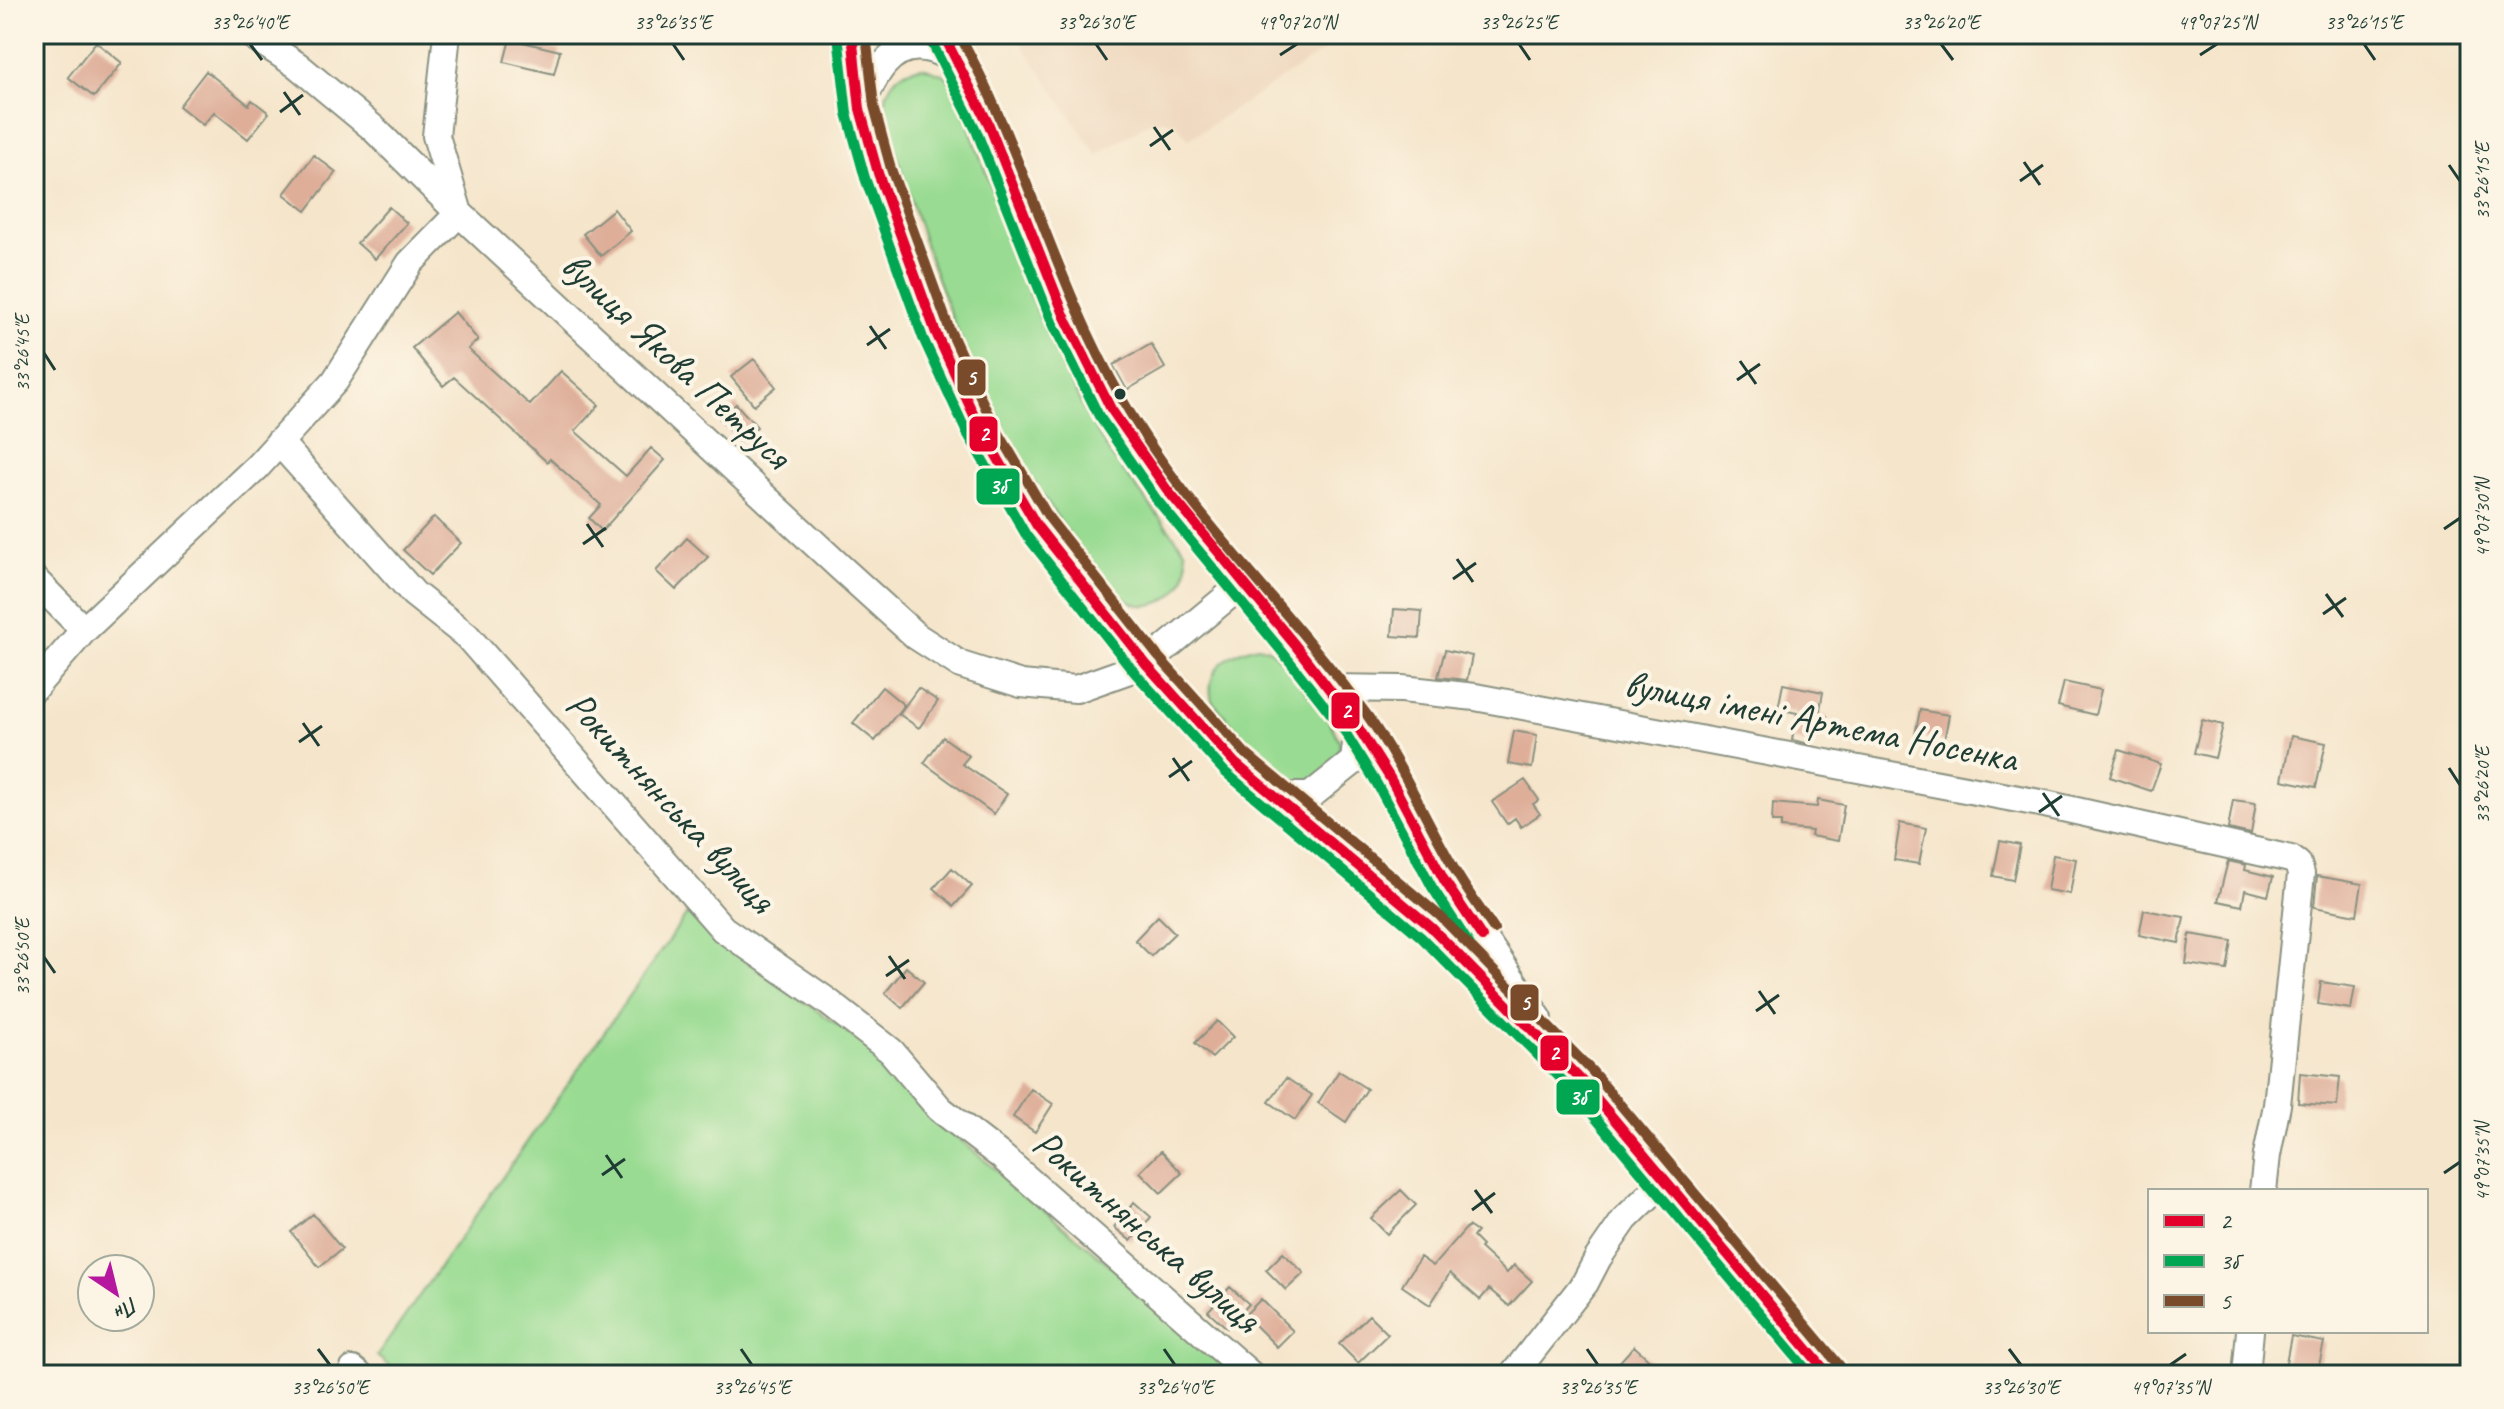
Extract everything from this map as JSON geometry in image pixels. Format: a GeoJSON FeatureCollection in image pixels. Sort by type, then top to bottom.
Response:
{"type":"FeatureCollection","features":[{"type":"Feature","properties":{"kind":"street","name":"вулиця Якова Петруся"},"geometry":{"type":"LineString","coordinates":[[250,34],[297,65],[373,128],[459,213],[916,636],[961,665],[1021,684],[1076,689],[1146,664]]}},
{"type":"Feature","properties":{"kind":"street"},"geometry":{"type":"LineString","coordinates":[[34,688],[84,630],[257,467],[335,381],[410,263],[459,213],[436,136],[447,34]]}},
{"type":"Feature","properties":{"kind":"street"},"geometry":{"type":"LineString","coordinates":[[852,34],[860,109],[878,173],[936,333],[978,424],[1037,526],[1146,664],[1225,752],[1262,787],[1431,927],[1582,1081],[1829,1375]]}},
{"type":"Feature","properties":{"kind":"street"},"geometry":{"type":"LineString","coordinates":[[943,34],[963,65],[1079,349],[1110,408],[1148,466],[1330,688],[1358,727],[1440,874],[1582,1081]]}},
{"type":"Feature","properties":{"kind":"street"},"geometry":{"type":"LineString","coordinates":[[860,109],[871,82],[885,60],[909,48],[929,49],[963,65]]}},
{"type":"Feature","properties":{"kind":"street","name":"Рокитнянська вулиця"},"geometry":{"type":"LineString","coordinates":[[279,442],[414,594],[467,636],[723,929],[827,1001],[891,1051],[940,1109],[1001,1156],[1251,1375]]}},
{"type":"Feature","properties":{"kind":"street"},"geometry":{"type":"LineString","coordinates":[[34,579],[84,630]]}},
{"type":"Feature","properties":{"kind":"street"},"geometry":{"type":"LineString","coordinates":[[1146,664],[1244,583]]}},
{"type":"Feature","properties":{"kind":"street","name":"вулиця імені Артема Носенка"},"geometry":{"type":"LineString","coordinates":[[1330,688],[1402,689],[1475,697],[2045,804],[2291,859],[2298,864],[2301,874],[2277,1105],[2263,1189]]}},
{"type":"Feature","properties":{"kind":"street"},"geometry":{"type":"LineString","coordinates":[[1262,787],[1287,796],[1310,796],[1339,776],[1354,761],[1358,727]]}},
{"type":"Feature","properties":{"kind":"street"},"geometry":{"type":"LineString","coordinates":[[1513,1375],[1585,1283],[1625,1219],[1666,1179]]}},
{"type":"Feature","properties":{"kind":"street"},"geometry":{"type":"LineString","coordinates":[[2246,1375],[2250,1333]]}},
{"type":"Feature","properties":{"kind":"shaded area"},"geometry":{"type":"Polygon","coordinates":[[[1015,34],[1350,34],[1189,139],[1175,123],[1163,120],[1150,122],[1097,155],[1015,34]]]}},
{"type":"Feature","properties":{"kind":"green space"},"geometry":{"type":"Polygon","coordinates":[[[923,67],[945,75],[955,87],[1032,299],[1082,406],[1110,454],[1185,550],[1187,568],[1183,581],[1174,594],[1162,602],[1147,605],[1128,601],[1111,588],[1091,563],[1020,458],[965,350],[922,235],[885,115],[886,97],[893,82],[905,72],[923,67]]]}},
{"type":"Feature","properties":{"kind":"green space"},"geometry":{"type":"Polygon","coordinates":[[[1258,646],[1271,650],[1285,664],[1328,719],[1340,742],[1336,767],[1304,787],[1278,777],[1212,701],[1210,689],[1215,671],[1237,653],[1258,646]]]}},
{"type":"Feature","properties":{"kind":"green space"},"geometry":{"type":"Polygon","coordinates":[[[687,914],[743,959],[887,1059],[944,1126],[1241,1375],[400,1375],[377,1356],[687,914]]]}},
{"type":"Feature","properties":{"kind":"building"},"geometry":{"type":"Polygon","coordinates":[[[510,39],[560,51],[554,74],[504,62],[510,39]]]}},
{"type":"Feature","properties":{"kind":"building"},"geometry":{"type":"Polygon","coordinates":[[[96,42],[122,63],[94,97],[68,77],[96,42]]]}},
{"type":"Feature","properties":{"kind":"building"},"geometry":{"type":"Polygon","coordinates":[[[206,71],[249,105],[252,100],[269,113],[248,139],[214,112],[203,125],[179,106],[206,71]]]}},
{"type":"Feature","properties":{"kind":"building"},"geometry":{"type":"Polygon","coordinates":[[[314,155],[336,172],[306,211],[284,194],[314,155]]]}},
{"type":"Feature","properties":{"kind":"building"},"geometry":{"type":"Polygon","coordinates":[[[389,207],[407,223],[375,259],[357,243],[389,207]]]}},
{"type":"Feature","properties":{"kind":"building"},"geometry":{"type":"Polygon","coordinates":[[[614,209],[631,231],[601,256],[583,234],[614,209]]]}},
{"type":"Feature","properties":{"kind":"building"},"geometry":{"type":"Polygon","coordinates":[[[455,312],[478,340],[468,349],[530,405],[561,371],[599,405],[575,431],[626,476],[651,448],[665,460],[602,531],[589,518],[601,505],[550,459],[547,462],[454,377],[443,386],[412,348],[455,312]]]}},
{"type":"Feature","properties":{"kind":"building"},"geometry":{"type":"Polygon","coordinates":[[[1151,344],[1165,368],[1127,390],[1113,365],[1151,344]]]}},
{"type":"Feature","properties":{"kind":"building"},"geometry":{"type":"Polygon","coordinates":[[[754,359],[776,387],[754,405],[731,377],[754,359]]]}},
{"type":"Feature","properties":{"kind":"building"},"geometry":{"type":"Polygon","coordinates":[[[736,404],[757,427],[740,442],[720,419],[736,404]]]}},
{"type":"Feature","properties":{"kind":"building"},"geometry":{"type":"Polygon","coordinates":[[[434,517],[461,543],[430,575],[403,550],[434,517]]]}},
{"type":"Feature","properties":{"kind":"building"},"geometry":{"type":"Polygon","coordinates":[[[687,538],[708,557],[676,590],[656,571],[687,538]]]}},
{"type":"Feature","properties":{"kind":"building"},"geometry":{"type":"Polygon","coordinates":[[[1394,609],[1422,611],[1420,638],[1392,636],[1394,609]]]}},
{"type":"Feature","properties":{"kind":"building"},"geometry":{"type":"Polygon","coordinates":[[[1445,650],[1472,656],[1467,680],[1438,677],[1445,650]]]}},
{"type":"Feature","properties":{"kind":"building"},"geometry":{"type":"Polygon","coordinates":[[[2064,682],[2101,690],[2095,715],[2058,706],[2064,682]]]}},
{"type":"Feature","properties":{"kind":"building"},"geometry":{"type":"Polygon","coordinates":[[[1783,684],[1823,692],[1819,715],[1827,716],[1823,733],[1813,732],[1810,744],[1792,740],[1797,713],[1778,709],[1783,684]]]}},
{"type":"Feature","properties":{"kind":"building"},"geometry":{"type":"Polygon","coordinates":[[[882,687],[904,705],[875,741],[853,723],[882,687]]]}},
{"type":"Feature","properties":{"kind":"building"},"geometry":{"type":"Polygon","coordinates":[[[918,688],[938,701],[919,728],[899,714],[918,688]]]}},
{"type":"Feature","properties":{"kind":"building"},"geometry":{"type":"Polygon","coordinates":[[[1920,710],[1949,715],[1944,741],[1915,735],[1920,710]]]}},
{"type":"Feature","properties":{"kind":"building"},"geometry":{"type":"Polygon","coordinates":[[[2202,720],[2223,725],[2215,758],[2194,753],[2202,720]]]}},
{"type":"Feature","properties":{"kind":"building"},"geometry":{"type":"Polygon","coordinates":[[[1514,731],[1537,735],[1532,768],[1508,764],[1514,731]]]}},
{"type":"Feature","properties":{"kind":"building"},"geometry":{"type":"Polygon","coordinates":[[[2291,736],[2326,743],[2316,787],[2282,780],[2291,736]]]}},
{"type":"Feature","properties":{"kind":"building"},"geometry":{"type":"Polygon","coordinates":[[[943,737],[969,756],[962,764],[1007,794],[994,814],[924,763],[943,737]]]}},
{"type":"Feature","properties":{"kind":"building"},"geometry":{"type":"Polygon","coordinates":[[[2119,750],[2161,764],[2151,791],[2110,777],[2119,750]]]}},
{"type":"Feature","properties":{"kind":"building"},"geometry":{"type":"Polygon","coordinates":[[[1525,780],[1539,800],[1533,804],[1540,814],[1521,827],[1515,818],[1507,824],[1492,802],[1525,780]]]}},
{"type":"Feature","properties":{"kind":"building"},"geometry":{"type":"Polygon","coordinates":[[[1818,800],[1844,805],[1838,841],[1811,836],[1812,831],[1781,828],[1781,822],[1772,822],[1773,803],[1817,807],[1818,800]]]}},
{"type":"Feature","properties":{"kind":"building"},"geometry":{"type":"Polygon","coordinates":[[[2233,800],[2256,803],[2251,834],[2228,829],[2233,800]]]}},
{"type":"Feature","properties":{"kind":"building"},"geometry":{"type":"Polygon","coordinates":[[[1900,823],[1926,828],[1919,864],[1894,860],[1900,823]]]}},
{"type":"Feature","properties":{"kind":"building"},"geometry":{"type":"Polygon","coordinates":[[[2000,841],[2020,845],[2013,880],[1993,876],[2000,841]]]}},
{"type":"Feature","properties":{"kind":"building"},"geometry":{"type":"Polygon","coordinates":[[[2053,855],[2076,859],[2070,894],[2047,890],[2053,855]]]}},
{"type":"Feature","properties":{"kind":"building"},"geometry":{"type":"Polygon","coordinates":[[[2228,861],[2246,865],[2245,870],[2273,877],[2268,896],[2245,890],[2242,906],[2218,901],[2228,861]]]}},
{"type":"Feature","properties":{"kind":"building"},"geometry":{"type":"Polygon","coordinates":[[[952,868],[972,886],[954,906],[934,888],[952,868]]]}},
{"type":"Feature","properties":{"kind":"building"},"geometry":{"type":"Polygon","coordinates":[[[2317,876],[2362,884],[2357,915],[2314,907],[2317,876]]]}},
{"type":"Feature","properties":{"kind":"building"},"geometry":{"type":"Polygon","coordinates":[[[2144,910],[2184,917],[2179,943],[2139,935],[2144,910]]]}},
{"type":"Feature","properties":{"kind":"building"},"geometry":{"type":"Polygon","coordinates":[[[1158,916],[1175,933],[1151,956],[1135,940],[1158,916]]]}},
{"type":"Feature","properties":{"kind":"building"},"geometry":{"type":"Polygon","coordinates":[[[2190,934],[2232,941],[2227,970],[2186,964],[2190,934]]]}},
{"type":"Feature","properties":{"kind":"building"},"geometry":{"type":"Polygon","coordinates":[[[906,967],[924,982],[902,1008],[885,993],[906,967]]]}},
{"type":"Feature","properties":{"kind":"building"},"geometry":{"type":"Polygon","coordinates":[[[2321,982],[2355,987],[2351,1009],[2318,1004],[2321,982]]]}},
{"type":"Feature","properties":{"kind":"building"},"geometry":{"type":"Polygon","coordinates":[[[1217,1021],[1233,1037],[1212,1058],[1195,1043],[1217,1021]]]}},
{"type":"Feature","properties":{"kind":"building"},"geometry":{"type":"Polygon","coordinates":[[[1339,1071],[1367,1089],[1346,1122],[1318,1103],[1339,1071]]]}},
{"type":"Feature","properties":{"kind":"building"},"geometry":{"type":"Polygon","coordinates":[[[2300,1073],[2340,1077],[2337,1106],[2298,1103],[2300,1073]]]}},
{"type":"Feature","properties":{"kind":"building"},"geometry":{"type":"Polygon","coordinates":[[[1286,1078],[1312,1095],[1295,1120],[1269,1102],[1286,1078]]]}},
{"type":"Feature","properties":{"kind":"building"},"geometry":{"type":"Polygon","coordinates":[[[1031,1089],[1053,1104],[1035,1132],[1013,1117],[1031,1089]]]}},
{"type":"Feature","properties":{"kind":"building"},"geometry":{"type":"Polygon","coordinates":[[[1161,1151],[1182,1173],[1161,1193],[1140,1172],[1161,1151]]]}},
{"type":"Feature","properties":{"kind":"building"},"geometry":{"type":"Polygon","coordinates":[[[1401,1190],[1416,1205],[1387,1234],[1371,1218],[1401,1190]]]}},
{"type":"Feature","properties":{"kind":"building"},"geometry":{"type":"Polygon","coordinates":[[[1134,1202],[1151,1217],[1131,1241],[1114,1227],[1134,1202]]]}},
{"type":"Feature","properties":{"kind":"building"},"geometry":{"type":"Polygon","coordinates":[[[313,1214],[342,1249],[319,1267],[291,1232],[313,1214]]]}},
{"type":"Feature","properties":{"kind":"building"},"geometry":{"type":"Polygon","coordinates":[[[1468,1226],[1477,1232],[1473,1237],[1482,1246],[1480,1248],[1507,1273],[1514,1265],[1532,1281],[1509,1306],[1489,1289],[1480,1300],[1450,1273],[1430,1305],[1402,1286],[1420,1257],[1433,1266],[1468,1226]]]}},
{"type":"Feature","properties":{"kind":"building"},"geometry":{"type":"Polygon","coordinates":[[[1283,1253],[1304,1273],[1286,1290],[1266,1270],[1283,1253]]]}},
{"type":"Feature","properties":{"kind":"building"},"geometry":{"type":"Polygon","coordinates":[[[1230,1287],[1249,1304],[1227,1328],[1208,1311],[1230,1287]]]}},
{"type":"Feature","properties":{"kind":"building"},"geometry":{"type":"Polygon","coordinates":[[[1261,1299],[1293,1331],[1277,1347],[1245,1315],[1261,1299]]]}},
{"type":"Feature","properties":{"kind":"building"},"geometry":{"type":"Polygon","coordinates":[[[1369,1315],[1388,1334],[1358,1363],[1339,1344],[1369,1315]]]}},
{"type":"Feature","properties":{"kind":"building"},"geometry":{"type":"Polygon","coordinates":[[[2291,1336],[2324,1342],[2317,1375],[2284,1373],[2291,1336]]]}},
{"type":"Feature","properties":{"kind":"building"},"geometry":{"type":"Polygon","coordinates":[[[1634,1346],[1655,1365],[1647,1375],[1608,1375],[1634,1346]]]}},
{"type":"Feature","properties":{"kind":"transit line","name":"2"},"geometry":{"type":"LineString","coordinates":[[852,34],[860,109],[878,173],[936,333],[978,424],[1037,526],[1146,664],[1235,763],[1431,927],[1582,1081],[1829,1375]]}},
{"type":"Feature","properties":{"kind":"transit line","name":"5"},"geometry":{"type":"LineString","coordinates":[[866,34],[874,106],[891,169],[949,328],[990,418],[1049,518],[1157,655],[1245,753],[1440,916],[1592,1071],[1840,1366]]}},
{"type":"Feature","properties":{"kind":"transit line","name":"2"},"geometry":{"type":"LineString","coordinates":[[943,34],[989,125],[1065,317],[1111,409],[1168,491],[1356,724],[1390,778],[1444,880],[1482,937]]}},
{"type":"Feature","properties":{"kind":"transit line","name":"5"},"geometry":{"type":"LineString","coordinates":[[959,34],[1002,124],[1077,309],[1122,399],[1148,441],[1208,522],[1367,715],[1401,769],[1456,872],[1494,929]]}},
{"type":"Feature","properties":{"kind":"transit line","name":"3б"},"geometry":{"type":"LineString","coordinates":[[838,35],[847,113],[865,178],[923,338],[966,431],[1026,535],[1135,673],[1225,772],[1421,937],[1572,1090],[1811,1375]]}},
{"type":"Feature","properties":{"kind":"transit line","name":"3б"},"geometry":{"type":"LineString","coordinates":[[931,41],[976,130],[1052,322],[1099,416],[1157,500],[1345,732],[1377,784],[1432,887],[1470,945]]}}]}
